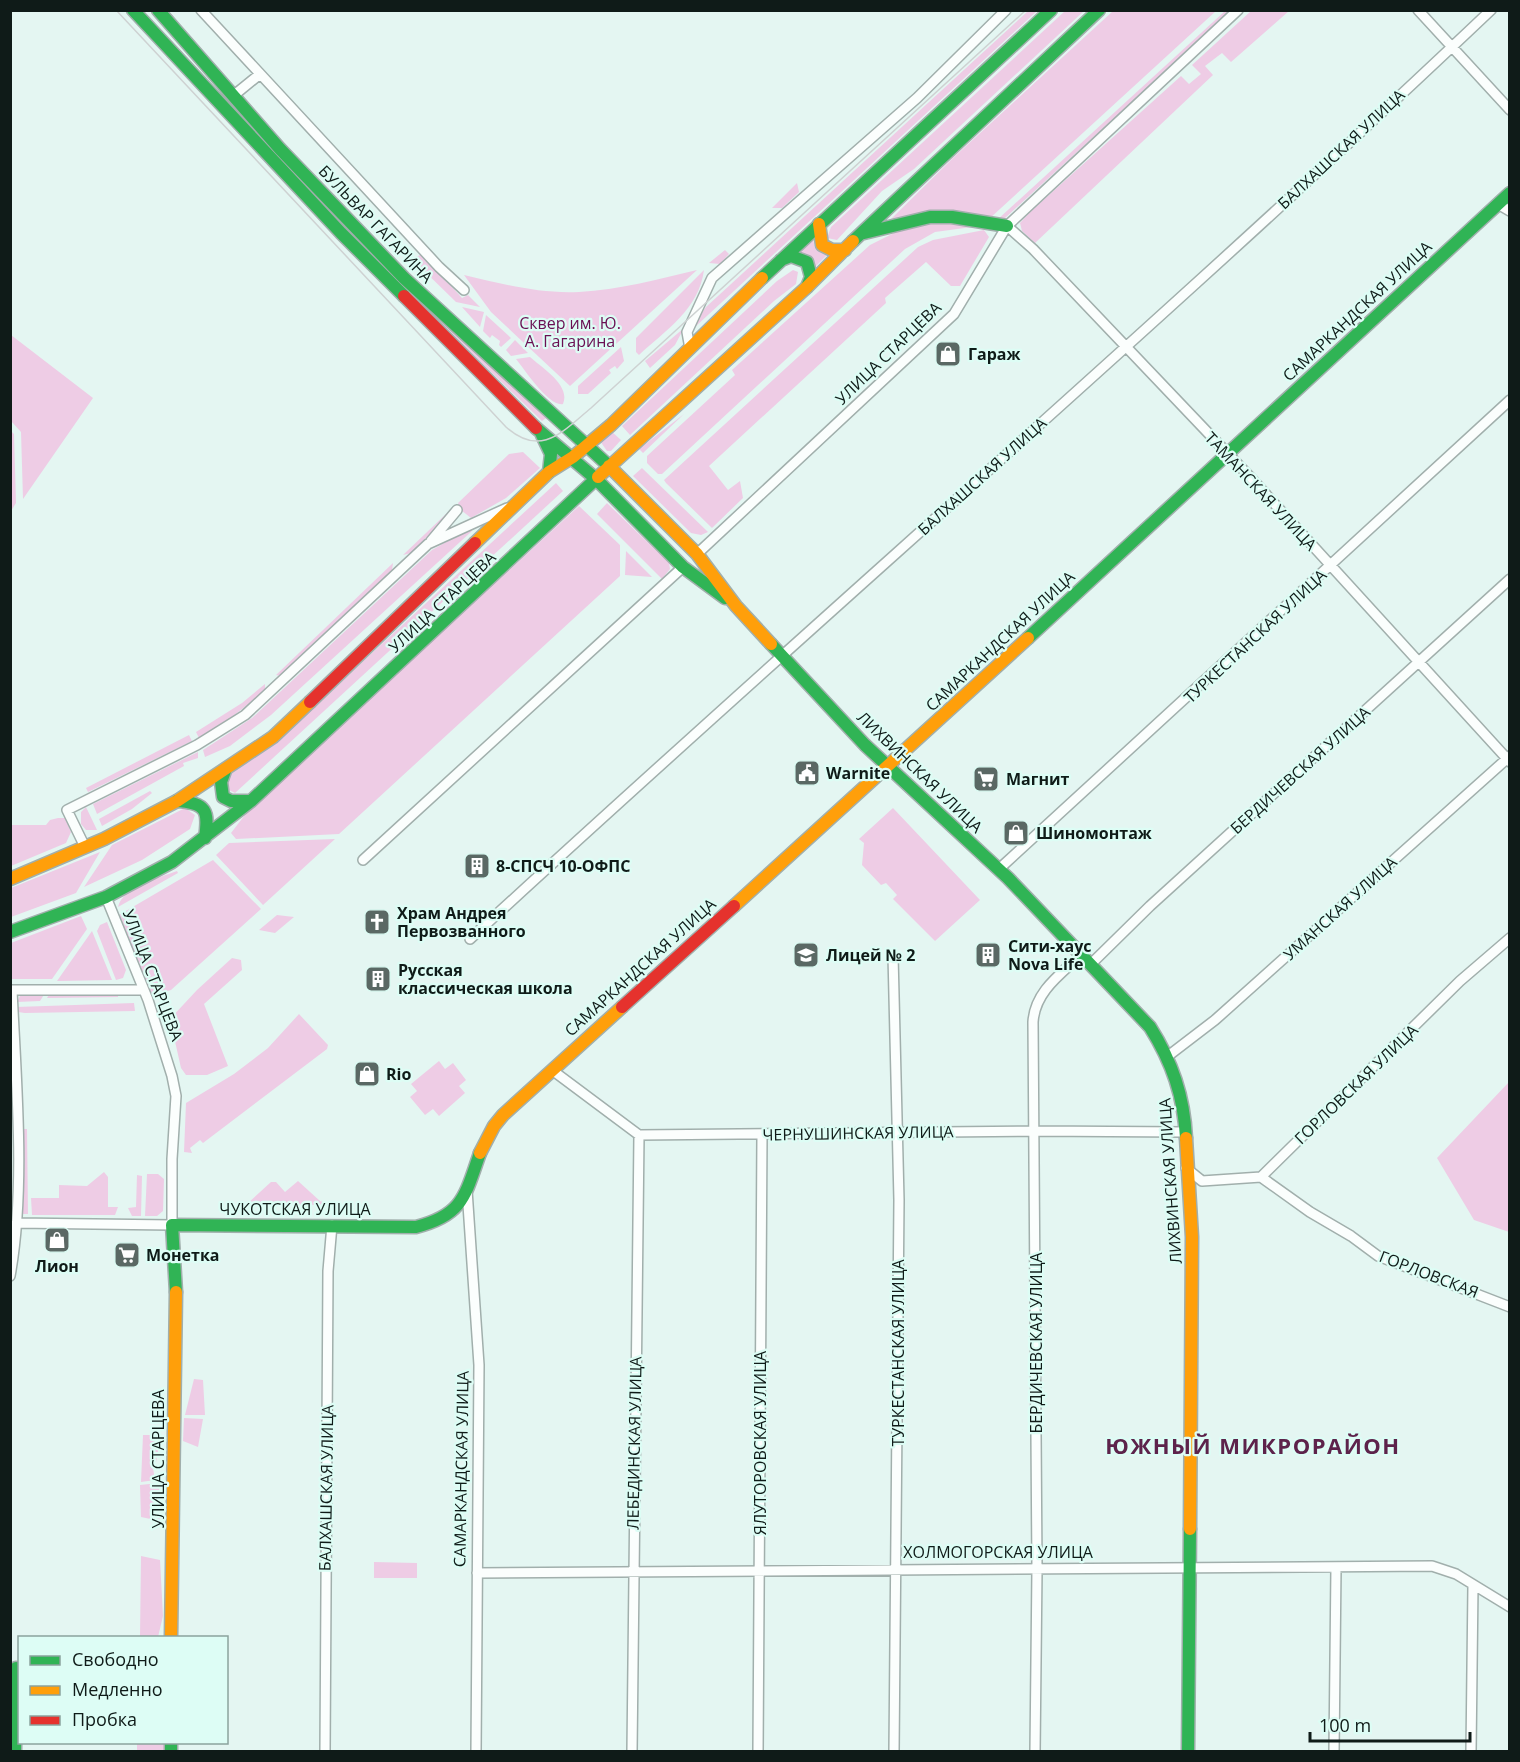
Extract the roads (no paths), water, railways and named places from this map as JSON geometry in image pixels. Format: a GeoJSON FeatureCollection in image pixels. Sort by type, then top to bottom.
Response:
{"type":"FeatureCollection","features":[{"type":"Feature","properties":{"kind":"main road","name":"БУЛЬВАР ГАГАРИНА"},"geometry":{"type":"LineString","coordinates":[[133,10],[335,227],[541,433],[573,457],[683,567],[736,606]]}},
{"type":"Feature","properties":{"kind":"main road","name":"БУЛЬВАР ГАГАРИНА"},"geometry":{"type":"LineString","coordinates":[[158,10],[347,220],[404,278],[609,466],[697,554],[736,606]]}},
{"type":"Feature","properties":{"kind":"main road"},"geometry":{"type":"LineString","coordinates":[[586,444],[611,425],[819,224],[1051,10]]}},
{"type":"Feature","properties":{"kind":"main road"},"geometry":{"type":"LineString","coordinates":[[609,466],[864,234],[923,173],[1099,10]]}},
{"type":"Feature","properties":{"kind":"main road","name":"САМАРКАНДСКАЯ УЛИЦА"},"geometry":{"type":"LineString","coordinates":[[509,1110],[1509,193]]}},
{"type":"Feature","properties":{"kind":"main road"},"geometry":{"type":"LineString","coordinates":[[864,234],[930,217],[1007,226]]}},
{"type":"Feature","properties":{"kind":"main road"},"geometry":{"type":"LineString","coordinates":[[335,227],[347,220]]}},
{"type":"Feature","properties":{"kind":"main road"},"geometry":{"type":"LineString","coordinates":[[819,224],[822,245],[832,250],[845,250]]}},
{"type":"Feature","properties":{"kind":"main road"},"geometry":{"type":"LineString","coordinates":[[781,260],[791,256],[807,262],[811,277],[807,287]]}},
{"type":"Feature","properties":{"kind":"main road","name":"БУЛЬВАР ГАГАРИНА"},"geometry":{"type":"LineString","coordinates":[[541,433],[551,454],[549,472]]}},
{"type":"Feature","properties":{"kind":"main road","name":"УЛИЦА СТАРЦЕВА"},"geometry":{"type":"LineString","coordinates":[[10,879],[85,847],[177,801],[273,737],[549,472],[573,457],[586,444]]}},
{"type":"Feature","properties":{"kind":"main road","name":"УЛИЦА СТАРЦЕВА"},"geometry":{"type":"LineString","coordinates":[[106,897],[172,862],[251,801],[609,466]]}},
{"type":"Feature","properties":{"kind":"main road","name":"ЛИХВИНСКАЯ УЛИЦА"},"geometry":{"type":"LineString","coordinates":[[736,606],[886,766],[999,869],[1082,954],[1145,1020],[1168,1056],[1181,1093],[1192,1237],[1188,1752]]}},
{"type":"Feature","properties":{"kind":"main road"},"geometry":{"type":"LineString","coordinates":[[225,771],[220,788],[223,797],[231,801],[251,801]]}},
{"type":"Feature","properties":{"kind":"main road"},"geometry":{"type":"LineString","coordinates":[[177,801],[191,802],[204,808],[208,816],[205,838]]}},
{"type":"Feature","properties":{"kind":"main road"},"geometry":{"type":"LineString","coordinates":[[10,932],[106,897]]}},
{"type":"Feature","properties":{"kind":"main road","name":"ЧУКОТСКАЯ УЛИЦА"},"geometry":{"type":"LineString","coordinates":[[172,1225],[416,1227],[452,1213],[468,1187],[485,1139],[509,1110]]}},
{"type":"Feature","properties":{"kind":"main road","name":"УЛИЦА СТАРЦЕВА"},"geometry":{"type":"LineString","coordinates":[[171,1636],[176,1275],[172,1225]]}},
{"type":"Feature","properties":{"kind":"main road"},"geometry":{"type":"LineString","coordinates":[[15,1668],[15,1752]]}},
{"type":"Feature","properties":{"kind":"street"},"geometry":{"type":"LineString","coordinates":[[201,10],[464,290]]}},
{"type":"Feature","properties":{"kind":"street"},"geometry":{"type":"LineString","coordinates":[[690,349],[687,332],[712,278],[917,98],[1006,10]]}},
{"type":"Feature","properties":{"kind":"street","name":"УЛИЦА СТАРЦЕВА"},"geometry":{"type":"LineString","coordinates":[[697,554],[954,314],[1007,226],[1238,10]]}},
{"type":"Feature","properties":{"kind":"street"},"geometry":{"type":"LineString","coordinates":[[1418,10],[1509,110]]}},
{"type":"Feature","properties":{"kind":"street","name":"БАЛХАШСКАЯ УЛИЦА"},"geometry":{"type":"LineString","coordinates":[[470,939],[754,678],[784,655],[1125,348],[1491,10]]}},
{"type":"Feature","properties":{"kind":"street"},"geometry":{"type":"LineString","coordinates":[[233,96],[260,74]]}},
{"type":"Feature","properties":{"kind":"street"},"geometry":{"type":"LineString","coordinates":[[1498,204],[1509,211]]}},
{"type":"Feature","properties":{"kind":"street","name":"ТАМАНСКАЯ УЛИЦА"},"geometry":{"type":"LineString","coordinates":[[1007,226],[1033,249],[1227,453],[1508,759]]}},
{"type":"Feature","properties":{"kind":"street","name":"ТУРКЕСТАНСКАЯ УЛИЦА"},"geometry":{"type":"LineString","coordinates":[[999,869],[1332,566],[1509,400]]}},
{"type":"Feature","properties":{"kind":"street"},"geometry":{"type":"LineString","coordinates":[[428,544],[520,502]]}},
{"type":"Feature","properties":{"kind":"street"},"geometry":{"type":"LineString","coordinates":[[85,847],[67,810],[197,744],[245,715],[428,544],[457,510]]}},
{"type":"Feature","properties":{"kind":"street"},"geometry":{"type":"LineString","coordinates":[[363,860],[683,567]]}},
{"type":"Feature","properties":{"kind":"street","name":"БЕРДИЧЕВСКАЯ УЛИЦА"},"geometry":{"type":"LineString","coordinates":[[1091,964],[1150,906],[1509,579]]}},
{"type":"Feature","properties":{"kind":"street","name":"УМАНСКАЯ УЛИЦА"},"geometry":{"type":"LineString","coordinates":[[1168,1056],[1215,1020],[1508,759]]}},
{"type":"Feature","properties":{"kind":"street","name":"УЛИЦА СТАРЦЕВА"},"geometry":{"type":"LineString","coordinates":[[106,897],[144,990],[172,1076],[176,1096],[171,1168],[172,1225]]}},
{"type":"Feature","properties":{"kind":"street","name":"ГОРЛОВСКАЯ УЛИЦА"},"geometry":{"type":"LineString","coordinates":[[1261,1177],[1460,981],[1509,938]]}},
{"type":"Feature","properties":{"kind":"street","name":"БЕРДИЧЕВСКАЯ УЛИЦА"},"geometry":{"type":"LineString","coordinates":[[1035,1752],[1037,1569],[1034,1010],[1041,994],[1082,954]]}},
{"type":"Feature","properties":{"kind":"street","name":"ТУРКЕСТАНСКАЯ УЛИЦА"},"geometry":{"type":"LineString","coordinates":[[892,955],[899,1200],[894,1752]]}},
{"type":"Feature","properties":{"kind":"street"},"geometry":{"type":"LineString","coordinates":[[10,1276],[16,1223],[14,1213],[17,1098],[11,990],[144,990]]}},
{"type":"Feature","properties":{"kind":"street"},"geometry":{"type":"LineString","coordinates":[[552,1070],[639,1135]]}},
{"type":"Feature","properties":{"kind":"street","name":"ЧЕРНУШИНСКАЯ УЛИЦА"},"geometry":{"type":"LineString","coordinates":[[639,1135],[1035,1131],[1185,1132]]}},
{"type":"Feature","properties":{"kind":"street","name":"ЛЕБЕДИНСКАЯ УЛИЦА"},"geometry":{"type":"LineString","coordinates":[[632,1752],[632,1572],[639,1135]]}},
{"type":"Feature","properties":{"kind":"street","name":"ЯЛУТОРОВСКАЯ УЛИЦА"},"geometry":{"type":"LineString","coordinates":[[758,1752],[762,1135]]}},
{"type":"Feature","properties":{"kind":"street"},"geometry":{"type":"LineString","coordinates":[[1186,1168],[1202,1181],[1261,1177]]}},
{"type":"Feature","properties":{"kind":"street","name":"ГОРЛОВСКАЯ"},"geometry":{"type":"LineString","coordinates":[[1261,1177],[1378,1256],[1509,1307]]}},
{"type":"Feature","properties":{"kind":"street","name":"САМАРКАНДСКАЯ УЛИЦА"},"geometry":{"type":"LineString","coordinates":[[468,1187],[479,1365],[476,1752]]}},
{"type":"Feature","properties":{"kind":"street","name":"ЧУКОТСКАЯ УЛИЦА"},"geometry":{"type":"LineString","coordinates":[[16,1223],[172,1225]]}},
{"type":"Feature","properties":{"kind":"street","name":"БАЛХАШСКАЯ УЛИЦА"},"geometry":{"type":"LineString","coordinates":[[325,1752],[328,1271],[332,1225]]}},
{"type":"Feature","properties":{"kind":"street","name":"ХОЛМОГОРСКАЯ УЛИЦА"},"geometry":{"type":"LineString","coordinates":[[477,1573],[1432,1566],[1456,1574],[1509,1607]]}},
{"type":"Feature","properties":{"kind":"street"},"geometry":{"type":"LineString","coordinates":[[1334,1752],[1336,1567]]}},
{"type":"Feature","properties":{"kind":"street"},"geometry":{"type":"LineString","coordinates":[[1471,1752],[1473,1585]]}},
{"type":"Feature","properties":{"kind":"tram line"},"geometry":{"type":"LineString","coordinates":[[116,10],[506,427],[519,436],[541,441],[561,433],[591,408],[1026,10]]}},
{"type":"Feature","properties":{"kind":"place","name":"Гараж"},"geometry":{"type":"Point","coordinates":[948,354]}},
{"type":"Feature","properties":{"kind":"place","name":"Warnite"},"geometry":{"type":"Point","coordinates":[807,773]}},
{"type":"Feature","properties":{"kind":"place","name":"Магнит"},"geometry":{"type":"Point","coordinates":[986,779]}},
{"type":"Feature","properties":{"kind":"place","name":"Шинoмонтаж"},"geometry":{"type":"Point","coordinates":[1016,833]}},
{"type":"Feature","properties":{"kind":"place","name":"8-СПСЧ 10-ОФПС"},"geometry":{"type":"Point","coordinates":[477,866]}},
{"type":"Feature","properties":{"kind":"place","name":"Храм Андрея Первозванного"},"geometry":{"type":"Point","coordinates":[377,922]}},
{"type":"Feature","properties":{"kind":"place","name":"Лицей № 2"},"geometry":{"type":"Point","coordinates":[806,955]}},
{"type":"Feature","properties":{"kind":"place","name":"Сити-хаус Nova Life"},"geometry":{"type":"Point","coordinates":[988,955]}},
{"type":"Feature","properties":{"kind":"place","name":"Русская классическая школа"},"geometry":{"type":"Point","coordinates":[378,979]}},
{"type":"Feature","properties":{"kind":"place","name":"Rio"},"geometry":{"type":"Point","coordinates":[367,1074]}},
{"type":"Feature","properties":{"kind":"place","name":"Лион"},"geometry":{"type":"Point","coordinates":[57,1240]}},
{"type":"Feature","properties":{"kind":"place","name":"Монетка"},"geometry":{"type":"Point","coordinates":[127,1255]}},
{"type":"Feature","properties":{"kind":"district","name":"ЮЖНЫЙ МИКРОРАЙОН"},"geometry":{"type":"Point","coordinates":[1253,1445]}},
{"type":"Feature","properties":{"kind":"park label","name":"Сквер им. Ю. А. Гагарина"},"geometry":{"type":"Point","coordinates":[570,332]}}]}
